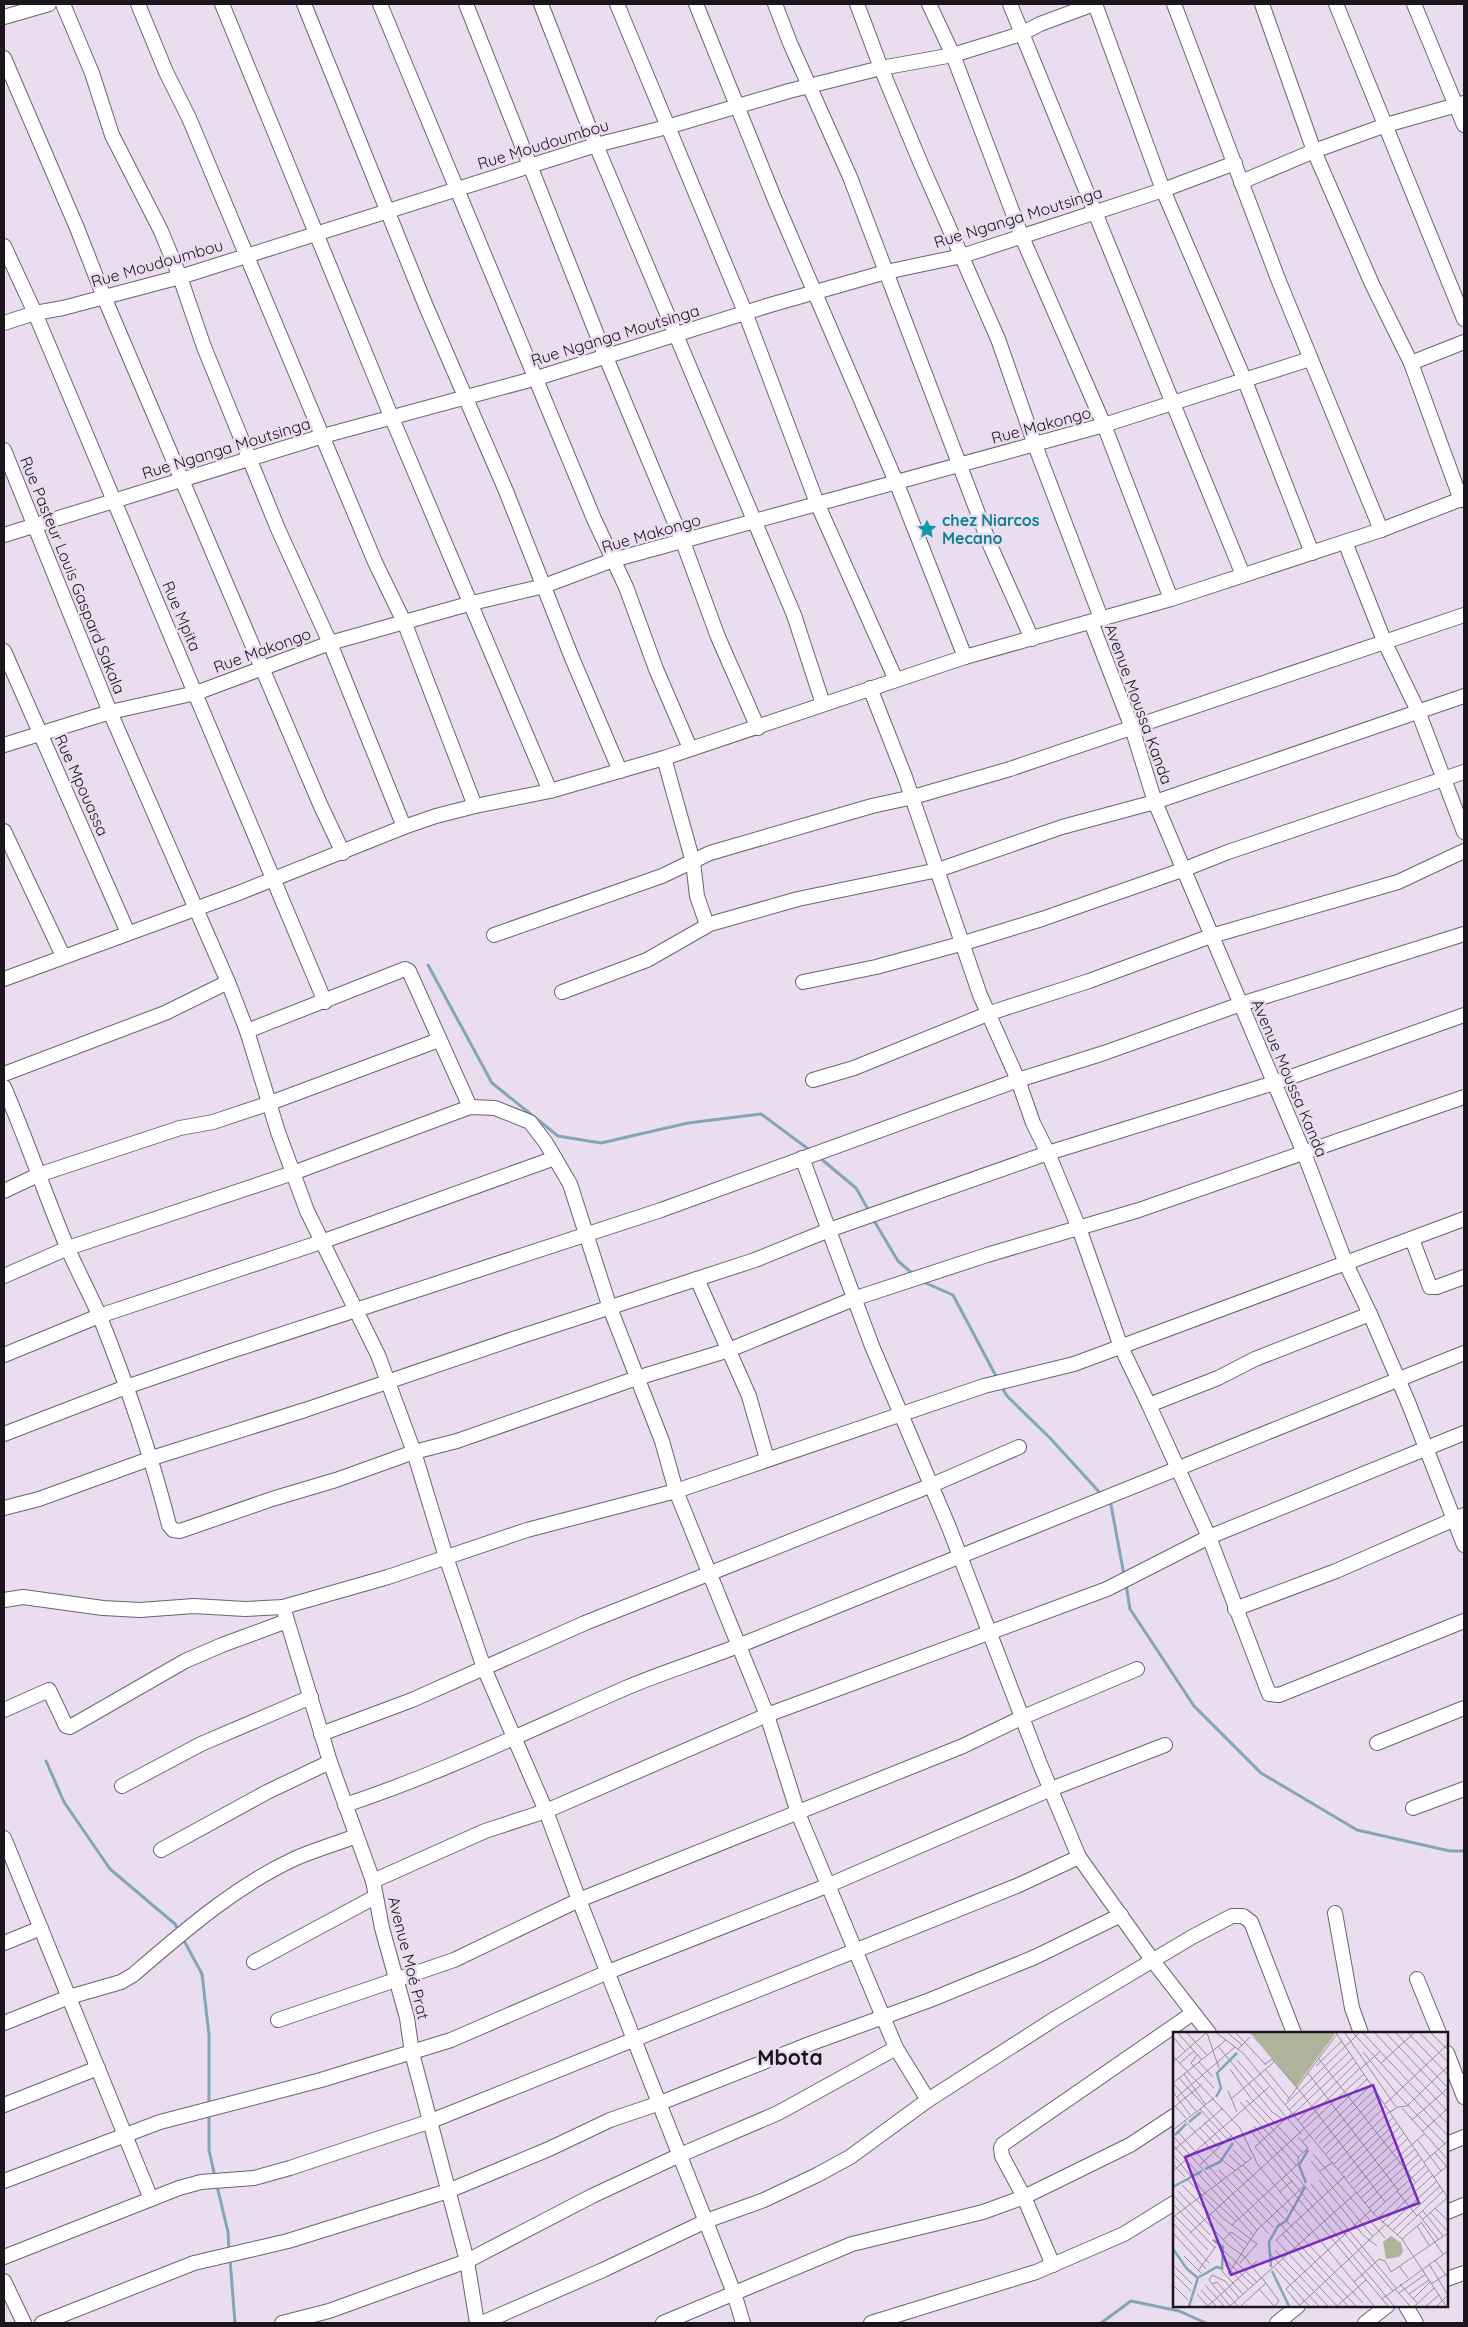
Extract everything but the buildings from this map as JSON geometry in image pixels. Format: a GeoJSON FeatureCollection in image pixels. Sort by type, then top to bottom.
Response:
{"type":"FeatureCollection","features":[{"type":"Feature","properties":{"kind":"street"},"geometry":{"type":"LineString","coordinates":[[4,17],[28,7],[49,4]]}},
{"type":"Feature","properties":{"kind":"street"},"geometry":{"type":"LineString","coordinates":[[63,4],[92,73],[112,135],[161,231],[180,277],[204,347],[252,459],[278,529],[330,644],[404,827]]}},
{"type":"Feature","properties":{"kind":"street"},"geometry":{"type":"LineString","coordinates":[[138,4],[375,562],[405,624],[475,806]]}},
{"type":"Feature","properties":{"kind":"street"},"geometry":{"type":"LineString","coordinates":[[222,4],[391,416],[472,603],[550,791]]}},
{"type":"Feature","properties":{"kind":"street"},"geometry":{"type":"LineString","coordinates":[[304,4],[387,212],[506,491],[572,658],[620,771]]}},
{"type":"Feature","properties":{"kind":"street"},"geometry":{"type":"LineString","coordinates":[[380,4],[594,519],[626,587],[656,669],[690,748]]}},
{"type":"Feature","properties":{"kind":"street"},"geometry":{"type":"LineString","coordinates":[[466,4],[604,356],[683,542],[718,637],[758,728]]}},
{"type":"Feature","properties":{"kind":"street"},"geometry":{"type":"LineString","coordinates":[[541,4],[596,145],[675,336],[794,615],[823,704]]}},
{"type":"Feature","properties":{"kind":"street"},"geometry":{"type":"LineString","coordinates":[[617,4],[745,312],[817,502],[895,678]]}},
{"type":"Feature","properties":{"kind":"street"},"geometry":{"type":"LineString","coordinates":[[696,4],[775,200],[897,484],[965,656]]}},
{"type":"Feature","properties":{"kind":"street"},"geometry":{"type":"LineString","coordinates":[[775,4],[790,43],[850,177],[990,545],[1032,639]]}},
{"type":"Feature","properties":{"kind":"street","name":"Avenue Moussa Kanda"},"geometry":{"type":"LineString","coordinates":[[857,4],[881,68],[998,339],[1096,620],[1155,802],[1304,1153],[1346,1264],[1370,1314],[1426,1448],[1459,1517],[1464,1545]]}},
{"type":"Feature","properties":{"kind":"street"},"geometry":{"type":"LineString","coordinates":[[930,4],[953,55],[1022,237],[1104,425],[1171,599]]}},
{"type":"Feature","properties":{"kind":"street"},"geometry":{"type":"LineString","coordinates":[[1010,4],[1243,575]]}},
{"type":"Feature","properties":{"kind":"street"},"geometry":{"type":"LineString","coordinates":[[1094,4],[1164,190],[1245,381],[1312,553]]}},
{"type":"Feature","properties":{"kind":"street","name":"Rue Moudoumbou"},"geometry":{"type":"LineString","coordinates":[[4,323],[35,313],[180,277],[596,145],[881,68],[953,55],[1021,34],[1040,24],[1094,4]]}},
{"type":"Feature","properties":{"kind":"street"},"geometry":{"type":"LineString","coordinates":[[1174,4],[1310,359],[1382,530]]}},
{"type":"Feature","properties":{"kind":"street"},"geometry":{"type":"LineString","coordinates":[[4,979],[274,880],[404,827],[475,806],[550,791],[664,758],[690,748],[758,728],[895,678],[965,656],[1171,599],[1382,530],[1462,499],[1410,363],[1372,284],[1314,150],[1262,4]]}},
{"type":"Feature","properties":{"kind":"street"},"geometry":{"type":"LineString","coordinates":[[1336,4],[1464,319]]}},
{"type":"Feature","properties":{"kind":"street"},"geometry":{"type":"LineString","coordinates":[[1414,4],[1461,104],[1464,125]]}},
{"type":"Feature","properties":{"kind":"street"},"geometry":{"type":"LineString","coordinates":[[4,58],[320,804],[343,853]]}},
{"type":"Feature","properties":{"kind":"street"},"geometry":{"type":"LineString","coordinates":[[1241,182],[1314,150],[1386,125],[1461,104]]}},
{"type":"Feature","properties":{"kind":"street","name":"Rue Nganga Moutsinga"},"geometry":{"type":"LineString","coordinates":[[4,535],[113,502],[182,478],[252,459],[391,416],[537,378],[604,356],[675,336],[745,312],[886,272],[962,256],[1164,190],[1235,163]]}},
{"type":"Feature","properties":{"kind":"street","name":"Rue Mpita"},"geometry":{"type":"LineString","coordinates":[[4,246],[35,313],[325,1002]]}},
{"type":"Feature","properties":{"kind":"street"},"geometry":{"type":"LineString","coordinates":[[1410,363],[1464,342]]}},
{"type":"Feature","properties":{"kind":"street","name":"Rue Makongo"},"geometry":{"type":"LineString","coordinates":[[4,745],[40,736],[110,712],[196,693],[330,644],[405,624],[472,603],[544,586],[613,560],[683,542],[817,502],[853,496],[897,484],[1104,425],[1310,359]]}},
{"type":"Feature","properties":{"kind":"street","name":"Rue Pasteur Louis Gaspard Sakala"},"geometry":{"type":"LineString","coordinates":[[4,450],[110,712],[195,908],[210,937],[247,1031],[293,1173],[321,1242],[378,1355],[414,1452],[446,1557],[484,1668],[546,1811],[579,1900],[734,2292],[743,2323]]}},
{"type":"Feature","properties":{"kind":"street"},"geometry":{"type":"LineString","coordinates":[[1344,542],[1385,642],[1418,711],[1464,832]]}},
{"type":"Feature","properties":{"kind":"street"},"geometry":{"type":"LineString","coordinates":[[494,935],[565,912],[693,862],[710,853],[872,806],[913,797],[1010,769],[1464,615]]}},
{"type":"Feature","properties":{"kind":"street","name":"Rue Mpouassa"},"geometry":{"type":"LineString","coordinates":[[4,651],[128,933]]}},
{"type":"Feature","properties":{"kind":"street"},"geometry":{"type":"LineString","coordinates":[[870,688],[913,797],[964,943],[980,995],[990,1013],[1018,1080],[1033,1124],[1048,1153],[1079,1228],[1121,1347],[1209,1537],[1269,1694],[1279,1695],[1464,1621]]}},
{"type":"Feature","properties":{"kind":"street"},"geometry":{"type":"LineString","coordinates":[[562,992],[647,960],[707,925],[798,899],[938,870],[1062,827],[1155,802],[1464,696]]}},
{"type":"Feature","properties":{"kind":"street"},"geometry":{"type":"LineString","coordinates":[[664,758],[693,862],[697,896],[707,925]]}},
{"type":"Feature","properties":{"kind":"street"},"geometry":{"type":"LineString","coordinates":[[803,982],[876,966],[964,943],[1042,919],[1185,870],[1228,852],[1464,772]]}},
{"type":"Feature","properties":{"kind":"street"},"geometry":{"type":"LineString","coordinates":[[4,832],[63,956]]}},
{"type":"Feature","properties":{"kind":"street"},"geometry":{"type":"LineString","coordinates":[[813,1080],[854,1068],[990,1013],[1089,981],[1211,936],[1398,882],[1464,851]]}},
{"type":"Feature","properties":{"kind":"street"},"geometry":{"type":"LineString","coordinates":[[4,1434],[126,1387],[661,1210],[1018,1080],[1104,1053],[1241,1004],[1464,934]]}},
{"type":"Feature","properties":{"kind":"street"},"geometry":{"type":"LineString","coordinates":[[247,1031],[325,1002],[405,968],[409,971],[470,1107]]}},
{"type":"Feature","properties":{"kind":"street"},"geometry":{"type":"LineString","coordinates":[[4,1074],[165,1013],[228,982]]}},
{"type":"Feature","properties":{"kind":"street"},"geometry":{"type":"LineString","coordinates":[[4,1508],[40,1499],[152,1458],[755,1260],[830,1230],[1048,1153],[1274,1083],[1464,1015]]}},
{"type":"Feature","properties":{"kind":"street"},"geometry":{"type":"LineString","coordinates":[[4,1191],[38,1175],[180,1128],[213,1122],[270,1103],[439,1040]]}},
{"type":"Feature","properties":{"kind":"street"},"geometry":{"type":"LineString","coordinates":[[4,1087],[9,1114],[27,1140],[38,1175],[99,1316],[126,1387],[152,1458],[169,1526],[173,1530],[180,1531],[272,1499],[336,1480],[414,1452],[457,1441],[637,1378],[729,1350],[856,1298],[1139,1210],[1464,1097]]}},
{"type":"Feature","properties":{"kind":"street"},"geometry":{"type":"LineString","coordinates":[[4,1276],[68,1248],[293,1173],[470,1107],[495,1108],[530,1122],[570,1184],[588,1233],[610,1308],[662,1442],[676,1491],[708,1574],[767,1715],[798,1813],[896,2048],[928,2100]]}},
{"type":"Feature","properties":{"kind":"street"},"geometry":{"type":"LineString","coordinates":[[4,1355],[99,1316],[321,1242],[555,1158]]}},
{"type":"Feature","properties":{"kind":"street"},"geometry":{"type":"LineString","coordinates":[[802,1158],[856,1298],[872,1346],[932,1485],[1051,1790],[1079,1856],[1153,1961],[1208,2032]]}},
{"type":"Feature","properties":{"kind":"street"},"geometry":{"type":"LineString","coordinates":[[4,1710],[49,1690],[66,1726],[70,1727],[186,1661],[285,1614],[527,1530],[676,1491],[767,1459],[901,1416],[984,1386],[1074,1364],[1464,1219]]}},
{"type":"Feature","properties":{"kind":"street"},"geometry":{"type":"LineString","coordinates":[[1412,1239],[1430,1287],[1437,1287],[1464,1277]]}},
{"type":"Feature","properties":{"kind":"street"},"geometry":{"type":"LineString","coordinates":[[698,1279],[749,1396],[767,1459]]}},
{"type":"Feature","properties":{"kind":"street"},"geometry":{"type":"LineString","coordinates":[[1149,1405],[1218,1378],[1255,1359],[1370,1314]]}},
{"type":"Feature","properties":{"kind":"street"},"geometry":{"type":"LineString","coordinates":[[345,1805],[388,1791],[515,1738],[630,1686],[738,1646],[1464,1353]]}},
{"type":"Feature","properties":{"kind":"street"},"geometry":{"type":"LineString","coordinates":[[373,1881],[485,1831],[546,1811],[767,1715],[1107,1589],[1209,1537],[1464,1433]]}},
{"type":"Feature","properties":{"kind":"street"},"geometry":{"type":"LineString","coordinates":[[321,1734],[412,1700],[585,1623],[932,1485],[1019,1447]]}},
{"type":"Feature","properties":{"kind":"street"},"geometry":{"type":"LineString","coordinates":[[1235,1609],[1336,1571],[1459,1517]]}},
{"type":"Feature","properties":{"kind":"street"},"geometry":{"type":"LineString","coordinates":[[4,1600],[23,1597],[104,1608],[140,1610],[194,1606],[285,1614]]}},
{"type":"Feature","properties":{"kind":"street","name":"Avenue Moé Prat"},"geometry":{"type":"LineString","coordinates":[[285,1614],[330,1762],[373,1881],[375,1897],[407,2018],[412,2053],[467,2261],[477,2323]]}},
{"type":"Feature","properties":{"kind":"street"},"geometry":{"type":"LineString","coordinates":[[278,2020],[454,1960],[579,1900],[963,1746],[1023,1717],[1137,1670]]}},
{"type":"Feature","properties":{"kind":"street"},"geometry":{"type":"LineString","coordinates":[[122,1786],[201,1744],[311,1697]]}},
{"type":"Feature","properties":{"kind":"street"},"geometry":{"type":"LineString","coordinates":[[1377,1743],[1464,1708]]}},
{"type":"Feature","properties":{"kind":"street"},"geometry":{"type":"LineString","coordinates":[[4,2181],[160,2122],[205,2108],[285,2090],[451,2040],[608,1972],[829,1885],[1051,1790],[1165,1746]]}},
{"type":"Feature","properties":{"kind":"street"},"geometry":{"type":"LineString","coordinates":[[161,1850],[267,1792],[330,1762]]}},
{"type":"Feature","properties":{"kind":"street"},"geometry":{"type":"LineString","coordinates":[[1413,1808],[1464,1789]]}},
{"type":"Feature","properties":{"kind":"street"},"geometry":{"type":"LineString","coordinates":[[4,2023],[69,1997],[121,1982],[133,1976],[202,1916],[239,1891],[296,1858],[356,1836]]}},
{"type":"Feature","properties":{"kind":"street"},"geometry":{"type":"LineString","coordinates":[[4,1838],[8,1861],[41,1928],[151,2199]]}},
{"type":"Feature","properties":{"kind":"street"},"geometry":{"type":"LineString","coordinates":[[4,2257],[58,2234],[179,2188],[201,2182],[254,2178],[290,2168],[431,2121],[1019,1885],[1079,1856]]}},
{"type":"Feature","properties":{"kind":"street"},"geometry":{"type":"LineString","coordinates":[[254,1962],[375,1897]]}},
{"type":"Feature","properties":{"kind":"street"},"geometry":{"type":"LineString","coordinates":[[1335,1913],[1352,2008],[1361,2032]]}},
{"type":"Feature","properties":{"kind":"street"},"geometry":{"type":"LineString","coordinates":[[42,2323],[144,2281],[194,2264],[288,2241],[448,2191],[541,2153],[610,2120],[660,2104],[883,2016],[930,2000],[1035,1957],[1121,1915]]}},
{"type":"Feature","properties":{"kind":"street"},"geometry":{"type":"LineString","coordinates":[[482,2323],[603,2270],[706,2221],[764,2200],[850,2157],[928,2100],[1056,2018],[1192,1937],[1232,1916],[1243,1916],[1251,1922],[1294,2032]]}},
{"type":"Feature","properties":{"kind":"street"},"geometry":{"type":"LineString","coordinates":[[4,1944],[41,1928]]}},
{"type":"Feature","properties":{"kind":"street"},"geometry":{"type":"LineString","coordinates":[[1417,1978],[1439,2032]]}},
{"type":"Feature","properties":{"kind":"street"},"geometry":{"type":"LineString","coordinates":[[1053,2265],[1024,2197],[1002,2156],[1000,2148],[1003,2144],[1193,2013]]}},
{"type":"Feature","properties":{"kind":"street"},"geometry":{"type":"LineString","coordinates":[[282,2323],[329,2311],[467,2261],[592,2196],[680,2155],[778,2113],[896,2048]]}},
{"type":"Feature","properties":{"kind":"street"},"geometry":{"type":"LineString","coordinates":[[1448,2055],[1454,2066],[1464,2097]]}},
{"type":"Feature","properties":{"kind":"street"},"geometry":{"type":"LineString","coordinates":[[4,2104],[98,2068]]}},
{"type":"Feature","properties":{"kind":"street"},"geometry":{"type":"LineString","coordinates":[[664,2323],[852,2244],[983,2212],[1024,2197],[1130,2145],[1173,2117]]}},
{"type":"Feature","properties":{"kind":"street"},"geometry":{"type":"LineString","coordinates":[[1448,2144],[1464,2137]]}},
{"type":"Feature","properties":{"kind":"street"},"geometry":{"type":"LineString","coordinates":[[871,2323],[983,2289],[1053,2265],[1124,2234],[1173,2204]]}},
{"type":"Feature","properties":{"kind":"street"},"geometry":{"type":"LineString","coordinates":[[1448,2212],[1464,2205]]}},
{"type":"Feature","properties":{"kind":"street"},"geometry":{"type":"LineString","coordinates":[[1448,2279],[1464,2273]]}},
{"type":"Feature","properties":{"kind":"street"},"geometry":{"type":"LineString","coordinates":[[4,2281],[24,2323]]}},
{"type":"Feature","properties":{"kind":"street"},"geometry":{"type":"LineString","coordinates":[[1277,2323],[1297,2307]]}},
{"type":"Feature","properties":{"kind":"street"},"geometry":{"type":"LineString","coordinates":[[1365,2323],[1386,2307]]}},
{"type":"Feature","properties":{"kind":"street"},"geometry":{"type":"LineString","coordinates":[[1407,2307],[1416,2323]]}},
{"type":"Feature","properties":{"kind":"waterway"},"geometry":{"type":"LineString","coordinates":[[428,965],[492,1083],[558,1136],[601,1143],[688,1123],[761,1114],[811,1151]]}},
{"type":"Feature","properties":{"kind":"waterway"},"geometry":{"type":"LineString","coordinates":[[820,1158],[856,1188],[869,1211]]}},
{"type":"Feature","properties":{"kind":"waterway"},"geometry":{"type":"LineString","coordinates":[[873,1219],[898,1261],[913,1274]]}},
{"type":"Feature","properties":{"kind":"waterway"},"geometry":{"type":"LineString","coordinates":[[921,1281],[953,1295],[997,1378]]}},
{"type":"Feature","properties":{"kind":"waterway"},"geometry":{"type":"LineString","coordinates":[[1001,1386],[1007,1396],[1050,1438],[1102,1495]]}},
{"type":"Feature","properties":{"kind":"waterway"},"geometry":{"type":"LineString","coordinates":[[1108,1501],[1111,1505],[1124,1575]]}},
{"type":"Feature","properties":{"kind":"waterway"},"geometry":{"type":"LineString","coordinates":[[1126,1584],[1130,1609],[1194,1706],[1261,1773],[1357,1830],[1450,1851],[1464,1851]]}},
{"type":"Feature","properties":{"kind":"waterway"},"geometry":{"type":"LineString","coordinates":[[46,1761],[64,1802],[110,1869],[175,1924],[179,1932]]}},
{"type":"Feature","properties":{"kind":"waterway"},"geometry":{"type":"LineString","coordinates":[[182,1937],[202,1974],[209,2035],[209,2105]]}},
{"type":"Feature","properties":{"kind":"waterway"},"geometry":{"type":"LineString","coordinates":[[209,2114],[209,2150],[215,2177]]}},
{"type":"Feature","properties":{"kind":"waterway"},"geometry":{"type":"LineString","coordinates":[[217,2186],[228,2232],[229,2251]]}},
{"type":"Feature","properties":{"kind":"waterway"},"geometry":{"type":"LineString","coordinates":[[230,2259],[235,2323]]}},
{"type":"Feature","properties":{"kind":"waterway"},"geometry":{"type":"LineString","coordinates":[[1101,2323],[1131,2301],[1179,2311],[1206,2323]]}},
{"type":"Feature","properties":{"kind":"place","name":"chez Niarcos Mecano"},"geometry":{"type":"Point","coordinates":[927,529]}},
{"type":"Feature","properties":{"kind":"district","name":"Mbota"},"geometry":{"type":"Point","coordinates":[790,2058]}}]}
